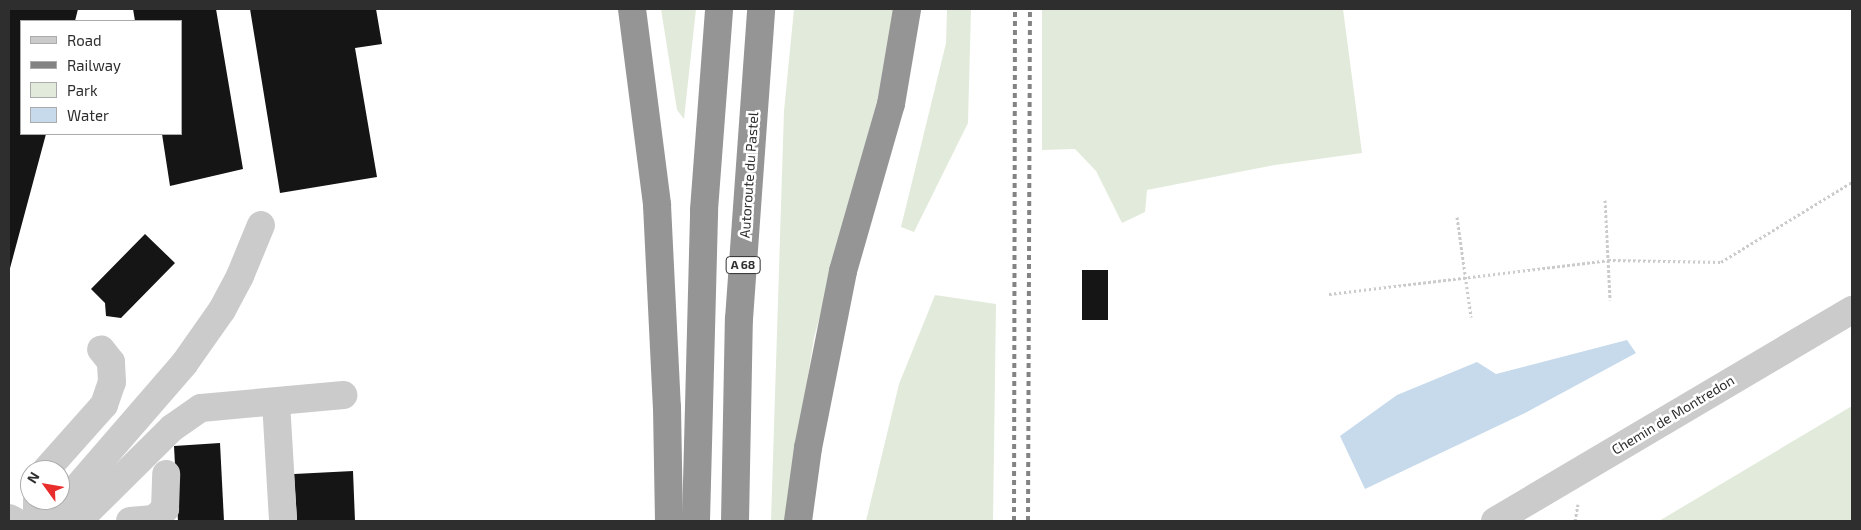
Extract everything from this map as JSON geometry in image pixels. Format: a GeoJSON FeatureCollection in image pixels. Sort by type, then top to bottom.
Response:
{"type":"FeatureCollection","features":[{"type":"Feature","properties":{"kind":"highway"},"geometry":{"type":"LineString","coordinates":[[632,9],[657,205],[667,407],[669,521]]}},
{"type":"Feature","properties":{"kind":"highway"},"geometry":{"type":"LineString","coordinates":[[696,521],[704,210],[718,9]]}},
{"type":"Feature","properties":{"kind":"highway","name":"Autoroute du Pastel"},"geometry":{"type":"LineString","coordinates":[[734,521],[739,319],[761,9]]}},
{"type":"Feature","properties":{"kind":"highway"},"geometry":{"type":"LineString","coordinates":[[798,521],[808,448],[843,271],[891,104],[907,9]]}},
{"type":"Feature","properties":{"kind":"street"},"geometry":{"type":"LineString","coordinates":[[48,521],[184,364],[222,310],[240,276],[261,225]]}},
{"type":"Feature","properties":{"kind":"street","name":"Chemin de Montredon"},"geometry":{"type":"LineString","coordinates":[[1495,521],[1852,310]]}},
{"type":"Feature","properties":{"kind":"street"},"geometry":{"type":"LineString","coordinates":[[55,460],[104,405],[112,382],[112,362],[101,349]]}},
{"type":"Feature","properties":{"kind":"street"},"geometry":{"type":"LineString","coordinates":[[78,521],[172,428],[201,408],[343,395]]}},
{"type":"Feature","properties":{"kind":"street"},"geometry":{"type":"LineString","coordinates":[[276,402],[283,521]]}},
{"type":"Feature","properties":{"kind":"street"},"geometry":{"type":"LineString","coordinates":[[130,521],[154,519],[165,509],[166,474]]}},
{"type":"Feature","properties":{"kind":"street"},"geometry":{"type":"LineString","coordinates":[[9,518],[14,521]]}},
{"type":"Feature","properties":{"kind":"path"},"geometry":{"type":"LineString","coordinates":[[1329,294],[1608,260],[1721,262],[1852,182]]}},
{"type":"Feature","properties":{"kind":"path"},"geometry":{"type":"LineString","coordinates":[[1605,200],[1610,300]]}},
{"type":"Feature","properties":{"kind":"path"},"geometry":{"type":"LineString","coordinates":[[1457,217],[1471,316]]}},
{"type":"Feature","properties":{"kind":"green space"},"geometry":{"type":"Polygon","coordinates":[[[661,9],[696,9],[684,119],[677,110],[661,9]]]}},
{"type":"Feature","properties":{"kind":"green space"},"geometry":{"type":"Polygon","coordinates":[[[794,9],[895,9],[888,59],[814,338],[785,521],[771,521],[784,111],[794,9]]]}},
{"type":"Feature","properties":{"kind":"green space"},"geometry":{"type":"Polygon","coordinates":[[[947,9],[971,9],[968,123],[914,232],[901,227],[946,43],[947,9]]]}},
{"type":"Feature","properties":{"kind":"green space"},"geometry":{"type":"Polygon","coordinates":[[[1042,9],[1343,9],[1362,153],[1275,165],[1147,190],[1145,212],[1122,223],[1096,171],[1075,149],[1042,150],[1042,9]]]}},
{"type":"Feature","properties":{"kind":"green space"},"geometry":{"type":"Polygon","coordinates":[[[935,295],[996,304],[993,521],[866,521],[899,384],[935,295]]]}},
{"type":"Feature","properties":{"kind":"green space"},"geometry":{"type":"Polygon","coordinates":[[[1852,406],[1852,521],[1659,521],[1852,406]]]}},
{"type":"Feature","properties":{"kind":"water"},"geometry":{"type":"Polygon","coordinates":[[[1627,340],[1636,353],[1525,413],[1365,489],[1340,436],[1397,395],[1477,362],[1496,374],[1627,340]]]}},
{"type":"Feature","properties":{"kind":"building"},"geometry":{"type":"Polygon","coordinates":[[[9,9],[78,9],[75,20],[20,20],[20,135],[46,135],[9,272],[9,9]]]}},
{"type":"Feature","properties":{"kind":"building"},"geometry":{"type":"Polygon","coordinates":[[[133,9],[216,9],[243,169],[170,186],[162,135],[182,135],[182,20],[135,20],[133,9]]]}},
{"type":"Feature","properties":{"kind":"building"},"geometry":{"type":"Polygon","coordinates":[[[250,9],[376,9],[382,44],[355,48],[377,177],[280,193],[250,9]]]}},
{"type":"Feature","properties":{"kind":"building"},"geometry":{"type":"Polygon","coordinates":[[[145,234],[175,263],[121,318],[106,316],[105,303],[91,289],[145,234]]]}},
{"type":"Feature","properties":{"kind":"building"},"geometry":{"type":"Polygon","coordinates":[[[1082,270],[1108,270],[1108,320],[1082,320],[1082,270]]]}},
{"type":"Feature","properties":{"kind":"building"},"geometry":{"type":"Polygon","coordinates":[[[220,443],[224,521],[178,521],[174,446],[220,443]]]}},
{"type":"Feature","properties":{"kind":"building"},"geometry":{"type":"Polygon","coordinates":[[[353,471],[355,521],[297,521],[294,474],[353,471]]]}},
{"type":"Feature","properties":{"kind":"railway"},"geometry":{"type":"LineString","coordinates":[[1014,521],[1015,9]]}},
{"type":"Feature","properties":{"kind":"railway"},"geometry":{"type":"LineString","coordinates":[[1028,521],[1030,9]]}}]}
